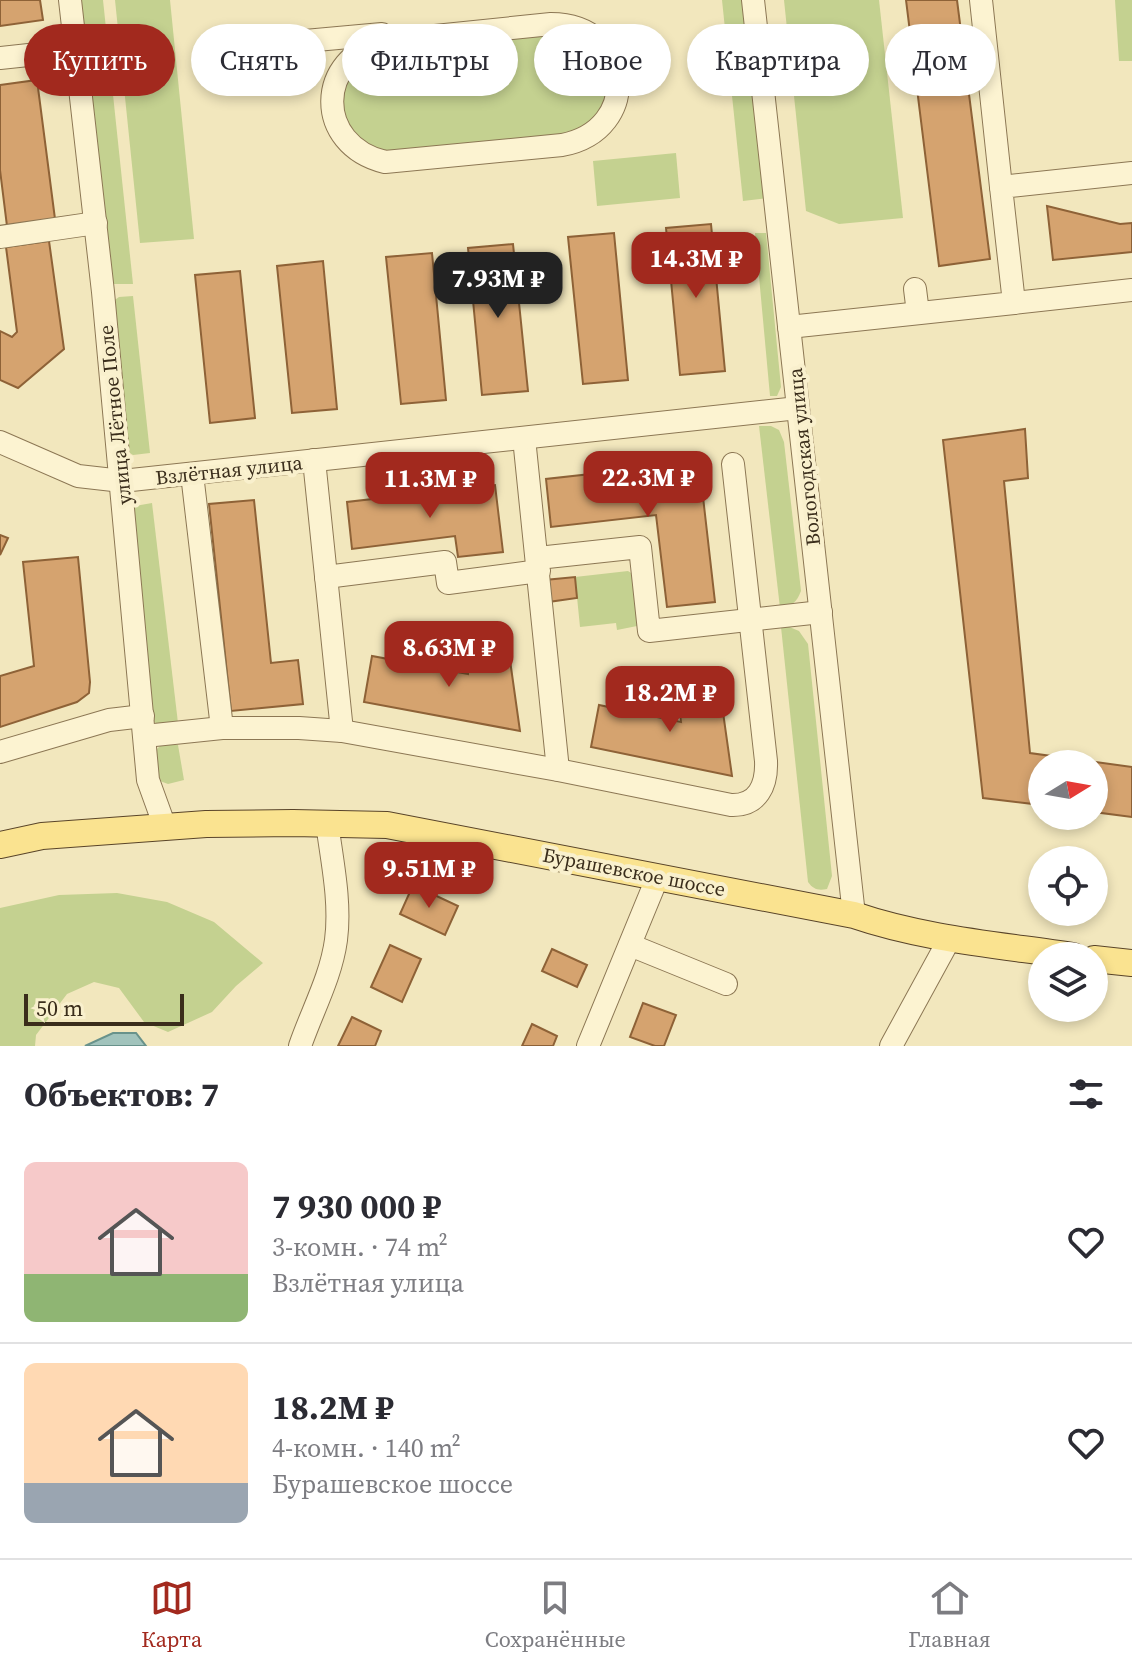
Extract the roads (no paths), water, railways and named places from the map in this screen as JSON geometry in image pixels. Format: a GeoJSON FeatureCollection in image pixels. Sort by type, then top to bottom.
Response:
{"type":"FeatureCollection","features":[{"type":"Feature","properties":{"kind":"main road","name":"Бурашевское шоссе"},"geometry":{"type":"LineString","coordinates":[[0,845],[42,836],[206,824],[387,825],[854,915],[950,938],[1028,949]]}},
{"type":"Feature","properties":{"kind":"main road"},"geometry":{"type":"LineString","coordinates":[[1108,960],[1132,963]]}},
{"type":"Feature","properties":{"kind":"street","name":"улица Лётное Поле"},"geometry":{"type":"LineString","coordinates":[[70,0],[72,24]]}},
{"type":"Feature","properties":{"kind":"street","name":"Вологодская улица"},"geometry":{"type":"LineString","coordinates":[[753,0],[854,915]]}},
{"type":"Feature","properties":{"kind":"street"},"geometry":{"type":"LineString","coordinates":[[981,0],[1014,303]]}},
{"type":"Feature","properties":{"kind":"street"},"geometry":{"type":"LineString","coordinates":[[326,40],[557,20],[591,33],[601,42],[615,66],[618,79],[615,106],[608,119],[588,137],[562,145],[385,162],[360,153],[341,134],[332,108],[332,94],[341,69],[360,50],[386,41],[557,20]]}},
{"type":"Feature","properties":{"kind":"street"},"geometry":{"type":"LineString","coordinates":[[0,58],[24,55]]}},
{"type":"Feature","properties":{"kind":"street","name":"улица Лётное Поле"},"geometry":{"type":"LineString","coordinates":[[81,96],[122,481],[148,780],[165,827]]}},
{"type":"Feature","properties":{"kind":"street"},"geometry":{"type":"LineString","coordinates":[[1001,187],[1132,173]]}},
{"type":"Feature","properties":{"kind":"street"},"geometry":{"type":"LineString","coordinates":[[0,237],[96,223]]}},
{"type":"Feature","properties":{"kind":"street"},"geometry":{"type":"LineString","coordinates":[[915,289],[918,313]]}},
{"type":"Feature","properties":{"kind":"street"},"geometry":{"type":"LineString","coordinates":[[789,327],[1132,290]]}},
{"type":"Feature","properties":{"kind":"street","name":"Взлётная улица"},"geometry":{"type":"LineString","coordinates":[[0,442],[78,476],[122,481],[798,408]]}},
{"type":"Feature","properties":{"kind":"street"},"geometry":{"type":"LineString","coordinates":[[524,438],[558,770]]}},
{"type":"Feature","properties":{"kind":"street"},"geometry":{"type":"LineString","coordinates":[[314,460],[342,731]]}},
{"type":"Feature","properties":{"kind":"street"},"geometry":{"type":"LineString","coordinates":[[0,752],[109,720],[144,726],[342,731],[731,805],[746,803],[762,789],[767,770],[733,464]]}},
{"type":"Feature","properties":{"kind":"street"},"geometry":{"type":"LineString","coordinates":[[192,474],[222,728]]}},
{"type":"Feature","properties":{"kind":"street"},"geometry":{"type":"LineString","coordinates":[[326,577],[445,562],[448,583],[640,547],[649,631],[821,612]]}},
{"type":"Feature","properties":{"kind":"street"},"geometry":{"type":"LineString","coordinates":[[300,1046],[329,970],[336,942],[338,916],[327,823]]}},
{"type":"Feature","properties":{"kind":"street"},"geometry":{"type":"LineString","coordinates":[[588,1046],[658,876]]}},
{"type":"Feature","properties":{"kind":"street"},"geometry":{"type":"LineString","coordinates":[[896,1044],[950,938]]}},
{"type":"Feature","properties":{"kind":"street"},"geometry":{"type":"LineString","coordinates":[[630,945],[726,984]]}},
{"type":"Feature","properties":{"kind":"water"},"geometry":{"type":"Polygon","coordinates":[[[113,1033],[136,1033],[146,1046],[85,1046],[113,1033]]]}}]}
